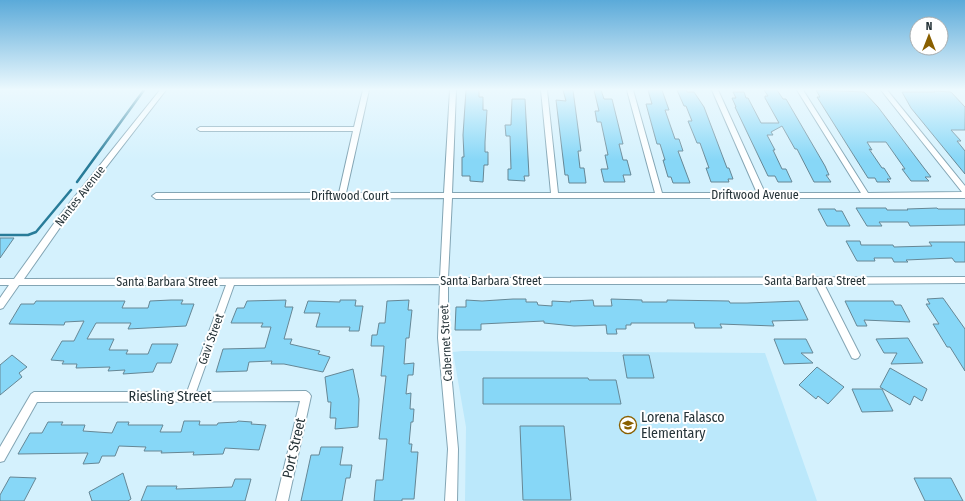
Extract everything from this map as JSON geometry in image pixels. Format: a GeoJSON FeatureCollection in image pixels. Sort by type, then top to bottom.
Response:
{"type":"FeatureCollection","features":[{"type":"Feature","properties":{"kind":"street","name":"Nantes Avenue"},"geometry":{"type":"LineString","coordinates":[[0,306],[63,217],[145,113]]}},
{"type":"Feature","properties":{"kind":"street"},"geometry":{"type":"LineString","coordinates":[[342,196],[361,113]]}},
{"type":"Feature","properties":{"kind":"street","name":"Cabernet Street"},"geometry":{"type":"LineString","coordinates":[[452,113],[444,282],[443,338],[453,449],[452,501]]}},
{"type":"Feature","properties":{"kind":"street"},"geometry":{"type":"LineString","coordinates":[[546,113],[555,196]]}},
{"type":"Feature","properties":{"kind":"street"},"geometry":{"type":"LineString","coordinates":[[636,113],[659,195]]}},
{"type":"Feature","properties":{"kind":"street"},"geometry":{"type":"LineString","coordinates":[[726,113],[762,195]]}},
{"type":"Feature","properties":{"kind":"street"},"geometry":{"type":"LineString","coordinates":[[815,113],[866,195]]}},
{"type":"Feature","properties":{"kind":"street"},"geometry":{"type":"LineString","coordinates":[[903,113],[965,191]]}},
{"type":"Feature","properties":{"kind":"street"},"geometry":{"type":"LineString","coordinates":[[200,129],[357,129]]}},
{"type":"Feature","properties":{"kind":"street","name":"Driftwood Avenue"},"geometry":{"type":"LineString","coordinates":[[545,196],[965,194]]}},
{"type":"Feature","properties":{"kind":"street","name":"Driftwood Court"},"geometry":{"type":"LineString","coordinates":[[156,196],[545,196]]}},
{"type":"Feature","properties":{"kind":"street"},"geometry":{"type":"LineString","coordinates":[[818,280],[855,355]]}},
{"type":"Feature","properties":{"kind":"street","name":"Santa Barbara Street"},"geometry":{"type":"LineString","coordinates":[[0,282],[962,280]]}},
{"type":"Feature","properties":{"kind":"street"},"geometry":{"type":"LineString","coordinates":[[962,280],[965,288]]}},
{"type":"Feature","properties":{"kind":"street","name":"Gavi Street"},"geometry":{"type":"LineString","coordinates":[[190,396],[231,282]]}},
{"type":"Feature","properties":{"kind":"street","name":"Riesling Street"},"geometry":{"type":"LineString","coordinates":[[0,456],[34,397],[306,396]]}},
{"type":"Feature","properties":{"kind":"street","name":"Port Street"},"geometry":{"type":"LineString","coordinates":[[282,501],[306,396]]}},
{"type":"Feature","properties":{"kind":"shaded area","name":"Lorena Falasco Elementary"},"geometry":{"type":"Polygon","coordinates":[[[453,352],[765,353],[817,501],[465,501],[466,427],[453,352]]]}},
{"type":"Feature","properties":{"kind":"building"},"geometry":{"type":"Polygon","coordinates":[[[464,113],[487,113],[485,152],[488,152],[488,165],[484,165],[483,182],[470,181],[470,176],[462,176],[462,157],[464,157],[463,135],[464,113]]]}},
{"type":"Feature","properties":{"kind":"building"},"geometry":{"type":"Polygon","coordinates":[[[511,113],[526,113],[529,176],[524,176],[525,181],[508,180],[508,169],[511,169],[510,136],[506,136],[505,125],[511,125],[511,113]]]}},
{"type":"Feature","properties":{"kind":"building"},"geometry":{"type":"Polygon","coordinates":[[[558,113],[576,113],[581,151],[578,151],[580,168],[584,168],[586,183],[569,183],[568,175],[565,175],[558,113]]]}},
{"type":"Feature","properties":{"kind":"building"},"geometry":{"type":"Polygon","coordinates":[[[595,113],[616,113],[623,144],[619,144],[623,160],[627,160],[631,175],[623,175],[625,182],[604,182],[601,169],[608,169],[605,155],[608,155],[601,122],[597,122],[595,113]]]}},
{"type":"Feature","properties":{"kind":"building"},"geometry":{"type":"Polygon","coordinates":[[[649,113],[666,113],[675,139],[679,139],[683,151],[678,151],[690,183],[673,183],[671,177],[668,177],[660,144],[657,144],[649,113]]]}},
{"type":"Feature","properties":{"kind":"building"},"geometry":{"type":"Polygon","coordinates":[[[689,113],[706,113],[727,168],[729,168],[733,179],[728,179],[729,182],[711,182],[706,168],[709,168],[700,143],[697,143],[688,121],[692,121],[689,113]]]}},
{"type":"Feature","properties":{"kind":"building"},"geometry":{"type":"Polygon","coordinates":[[[738,113],[756,113],[761,123],[779,123],[774,113],[794,113],[825,166],[829,175],[826,175],[831,182],[814,182],[797,149],[795,149],[782,126],[771,132],[773,135],[767,135],[775,150],[773,150],[782,169],[786,169],[792,182],[778,182],[775,176],[768,176],[738,113]]]}},
{"type":"Feature","properties":{"kind":"building"},"geometry":{"type":"Polygon","coordinates":[[[827,113],[883,113],[931,177],[925,177],[929,181],[911,181],[902,169],[905,169],[886,142],[867,142],[872,150],[869,149],[891,179],[887,179],[890,182],[877,182],[875,178],[868,178],[827,113]]]}},
{"type":"Feature","properties":{"kind":"building"},"geometry":{"type":"Polygon","coordinates":[[[915,113],[965,113],[965,130],[951,130],[961,141],[957,141],[965,151],[965,174],[915,113]]]}},
{"type":"Feature","properties":{"kind":"building"},"geometry":{"type":"Polygon","coordinates":[[[856,208],[886,208],[887,210],[937,208],[965,209],[965,225],[910,226],[908,222],[879,222],[882,226],[867,226],[856,208]]]}},
{"type":"Feature","properties":{"kind":"building"},"geometry":{"type":"Polygon","coordinates":[[[818,209],[835,209],[836,211],[842,211],[850,226],[827,226],[818,209]]]}},
{"type":"Feature","properties":{"kind":"building"},"geometry":{"type":"Polygon","coordinates":[[[0,238],[14,238],[0,258],[0,238]]]}},
{"type":"Feature","properties":{"kind":"building"},"geometry":{"type":"Polygon","coordinates":[[[846,241],[860,241],[861,245],[893,245],[894,247],[932,246],[929,242],[965,242],[965,262],[955,262],[952,258],[906,260],[908,262],[894,262],[892,258],[874,258],[875,261],[857,261],[846,241]]]}},
{"type":"Feature","properties":{"kind":"building"},"geometry":{"type":"Polygon","coordinates":[[[943,298],[965,329],[965,371],[950,347],[947,347],[933,324],[939,324],[926,304],[930,304],[927,299],[943,298]]]}},
{"type":"Feature","properties":{"kind":"building"},"geometry":{"type":"Polygon","coordinates":[[[526,299],[526,302],[537,302],[538,305],[552,306],[552,301],[571,302],[570,301],[593,300],[594,306],[612,306],[611,299],[642,300],[642,302],[667,302],[667,300],[729,301],[730,303],[799,301],[808,320],[772,321],[774,326],[720,324],[722,328],[695,328],[694,323],[631,323],[631,325],[626,325],[626,329],[616,329],[617,334],[607,334],[606,325],[574,326],[544,323],[544,321],[481,324],[481,330],[455,330],[456,307],[466,307],[466,300],[482,301],[526,299]]]}},
{"type":"Feature","properties":{"kind":"building"},"geometry":{"type":"Polygon","coordinates":[[[183,300],[181,304],[194,304],[186,326],[128,329],[131,323],[96,323],[87,339],[114,339],[109,350],[128,350],[126,354],[148,354],[152,344],[178,344],[171,363],[157,363],[153,372],[123,374],[125,370],[108,371],[110,367],[76,368],[77,364],[62,364],[64,361],[51,360],[62,341],[74,341],[84,321],[65,322],[64,325],[9,324],[21,304],[34,304],[36,301],[125,301],[122,308],[148,308],[150,301],[183,300]]]}},
{"type":"Feature","properties":{"kind":"building"},"geometry":{"type":"Polygon","coordinates":[[[286,300],[285,307],[293,307],[284,339],[292,339],[290,344],[320,351],[318,354],[330,357],[323,372],[284,364],[271,364],[272,361],[249,362],[247,371],[216,372],[223,349],[265,348],[271,327],[261,327],[263,323],[231,323],[237,308],[244,308],[247,301],[286,300]]]}},
{"type":"Feature","properties":{"kind":"building"},"geometry":{"type":"Polygon","coordinates":[[[340,300],[356,300],[355,306],[363,306],[359,331],[349,331],[350,327],[316,327],[320,313],[304,313],[308,301],[340,302],[340,300]]]}},
{"type":"Feature","properties":{"kind":"building"},"geometry":{"type":"Polygon","coordinates":[[[409,300],[408,310],[412,310],[409,338],[406,338],[404,364],[414,363],[413,375],[408,375],[406,394],[411,393],[410,409],[414,409],[409,444],[412,444],[411,452],[418,452],[414,499],[402,499],[402,501],[374,501],[376,480],[383,480],[387,439],[379,439],[386,376],[381,376],[384,346],[371,346],[372,335],[377,335],[379,323],[385,323],[387,301],[409,300]]]}},
{"type":"Feature","properties":{"kind":"building"},"geometry":{"type":"Polygon","coordinates":[[[845,301],[893,301],[895,305],[901,305],[910,322],[864,320],[867,326],[857,326],[845,301]]]}},
{"type":"Feature","properties":{"kind":"building"},"geometry":{"type":"Polygon","coordinates":[[[908,338],[923,363],[891,364],[897,353],[884,353],[876,339],[908,338]]]}},
{"type":"Feature","properties":{"kind":"building"},"geometry":{"type":"Polygon","coordinates":[[[774,339],[806,339],[813,353],[801,353],[813,363],[784,364],[774,339]]]}},
{"type":"Feature","properties":{"kind":"building"},"geometry":{"type":"Polygon","coordinates":[[[12,355],[27,367],[19,373],[22,377],[0,395],[0,365],[12,355]]]}},
{"type":"Feature","properties":{"kind":"building"},"geometry":{"type":"Polygon","coordinates":[[[623,355],[649,355],[654,378],[627,378],[623,355]]]}},
{"type":"Feature","properties":{"kind":"building"},"geometry":{"type":"Polygon","coordinates":[[[817,367],[844,387],[828,404],[818,396],[816,399],[799,385],[817,367]]]}},
{"type":"Feature","properties":{"kind":"building"},"geometry":{"type":"Polygon","coordinates":[[[890,368],[927,389],[922,401],[914,396],[910,405],[880,387],[890,368]]]}},
{"type":"Feature","properties":{"kind":"building"},"geometry":{"type":"Polygon","coordinates":[[[353,369],[359,399],[358,427],[335,429],[336,418],[330,418],[331,402],[328,402],[325,377],[353,369]]]}},
{"type":"Feature","properties":{"kind":"building"},"geometry":{"type":"Polygon","coordinates":[[[483,378],[588,378],[589,380],[616,380],[621,404],[483,404],[483,378]]]}},
{"type":"Feature","properties":{"kind":"building"},"geometry":{"type":"Polygon","coordinates":[[[852,389],[882,389],[893,411],[862,412],[852,389]]]}},
{"type":"Feature","properties":{"kind":"building"},"geometry":{"type":"Polygon","coordinates":[[[184,421],[200,421],[199,425],[217,425],[218,423],[238,421],[266,425],[259,450],[225,448],[223,454],[193,455],[194,452],[161,453],[162,451],[144,451],[146,447],[119,446],[115,456],[102,456],[99,463],[83,464],[88,453],[18,454],[30,433],[42,433],[48,422],[63,422],[61,425],[85,425],[83,431],[112,433],[117,422],[129,422],[128,425],[163,425],[160,432],[181,432],[184,421]]]}},
{"type":"Feature","properties":{"kind":"building"},"geometry":{"type":"Polygon","coordinates":[[[520,426],[564,426],[571,500],[523,500],[520,426]]]}},
{"type":"Feature","properties":{"kind":"building"},"geometry":{"type":"Polygon","coordinates":[[[321,447],[343,447],[340,465],[352,465],[350,478],[346,478],[342,501],[301,501],[311,455],[319,455],[321,447]]]}},
{"type":"Feature","properties":{"kind":"building"},"geometry":{"type":"Polygon","coordinates":[[[123,473],[131,499],[128,501],[92,501],[89,492],[123,473]]]}},
{"type":"Feature","properties":{"kind":"building"},"geometry":{"type":"Polygon","coordinates":[[[10,477],[36,478],[24,501],[0,501],[0,495],[10,477]]]}},
{"type":"Feature","properties":{"kind":"building"},"geometry":{"type":"Polygon","coordinates":[[[914,478],[951,478],[963,501],[925,501],[914,478]]]}},
{"type":"Feature","properties":{"kind":"building"},"geometry":{"type":"Polygon","coordinates":[[[235,479],[251,479],[245,501],[141,501],[147,486],[177,486],[176,489],[232,487],[235,479]]]}},
{"type":"Feature","properties":{"kind":"waterway"},"geometry":{"type":"LineString","coordinates":[[77,182],[127,113]]}},
{"type":"Feature","properties":{"kind":"waterway"},"geometry":{"type":"LineString","coordinates":[[0,235],[28,235],[36,232],[71,190]]}},
{"type":"Feature","properties":{"kind":"place","name":"Lorena Falasco Elementary"},"geometry":{"type":"Point","coordinates":[628,425]}}]}
